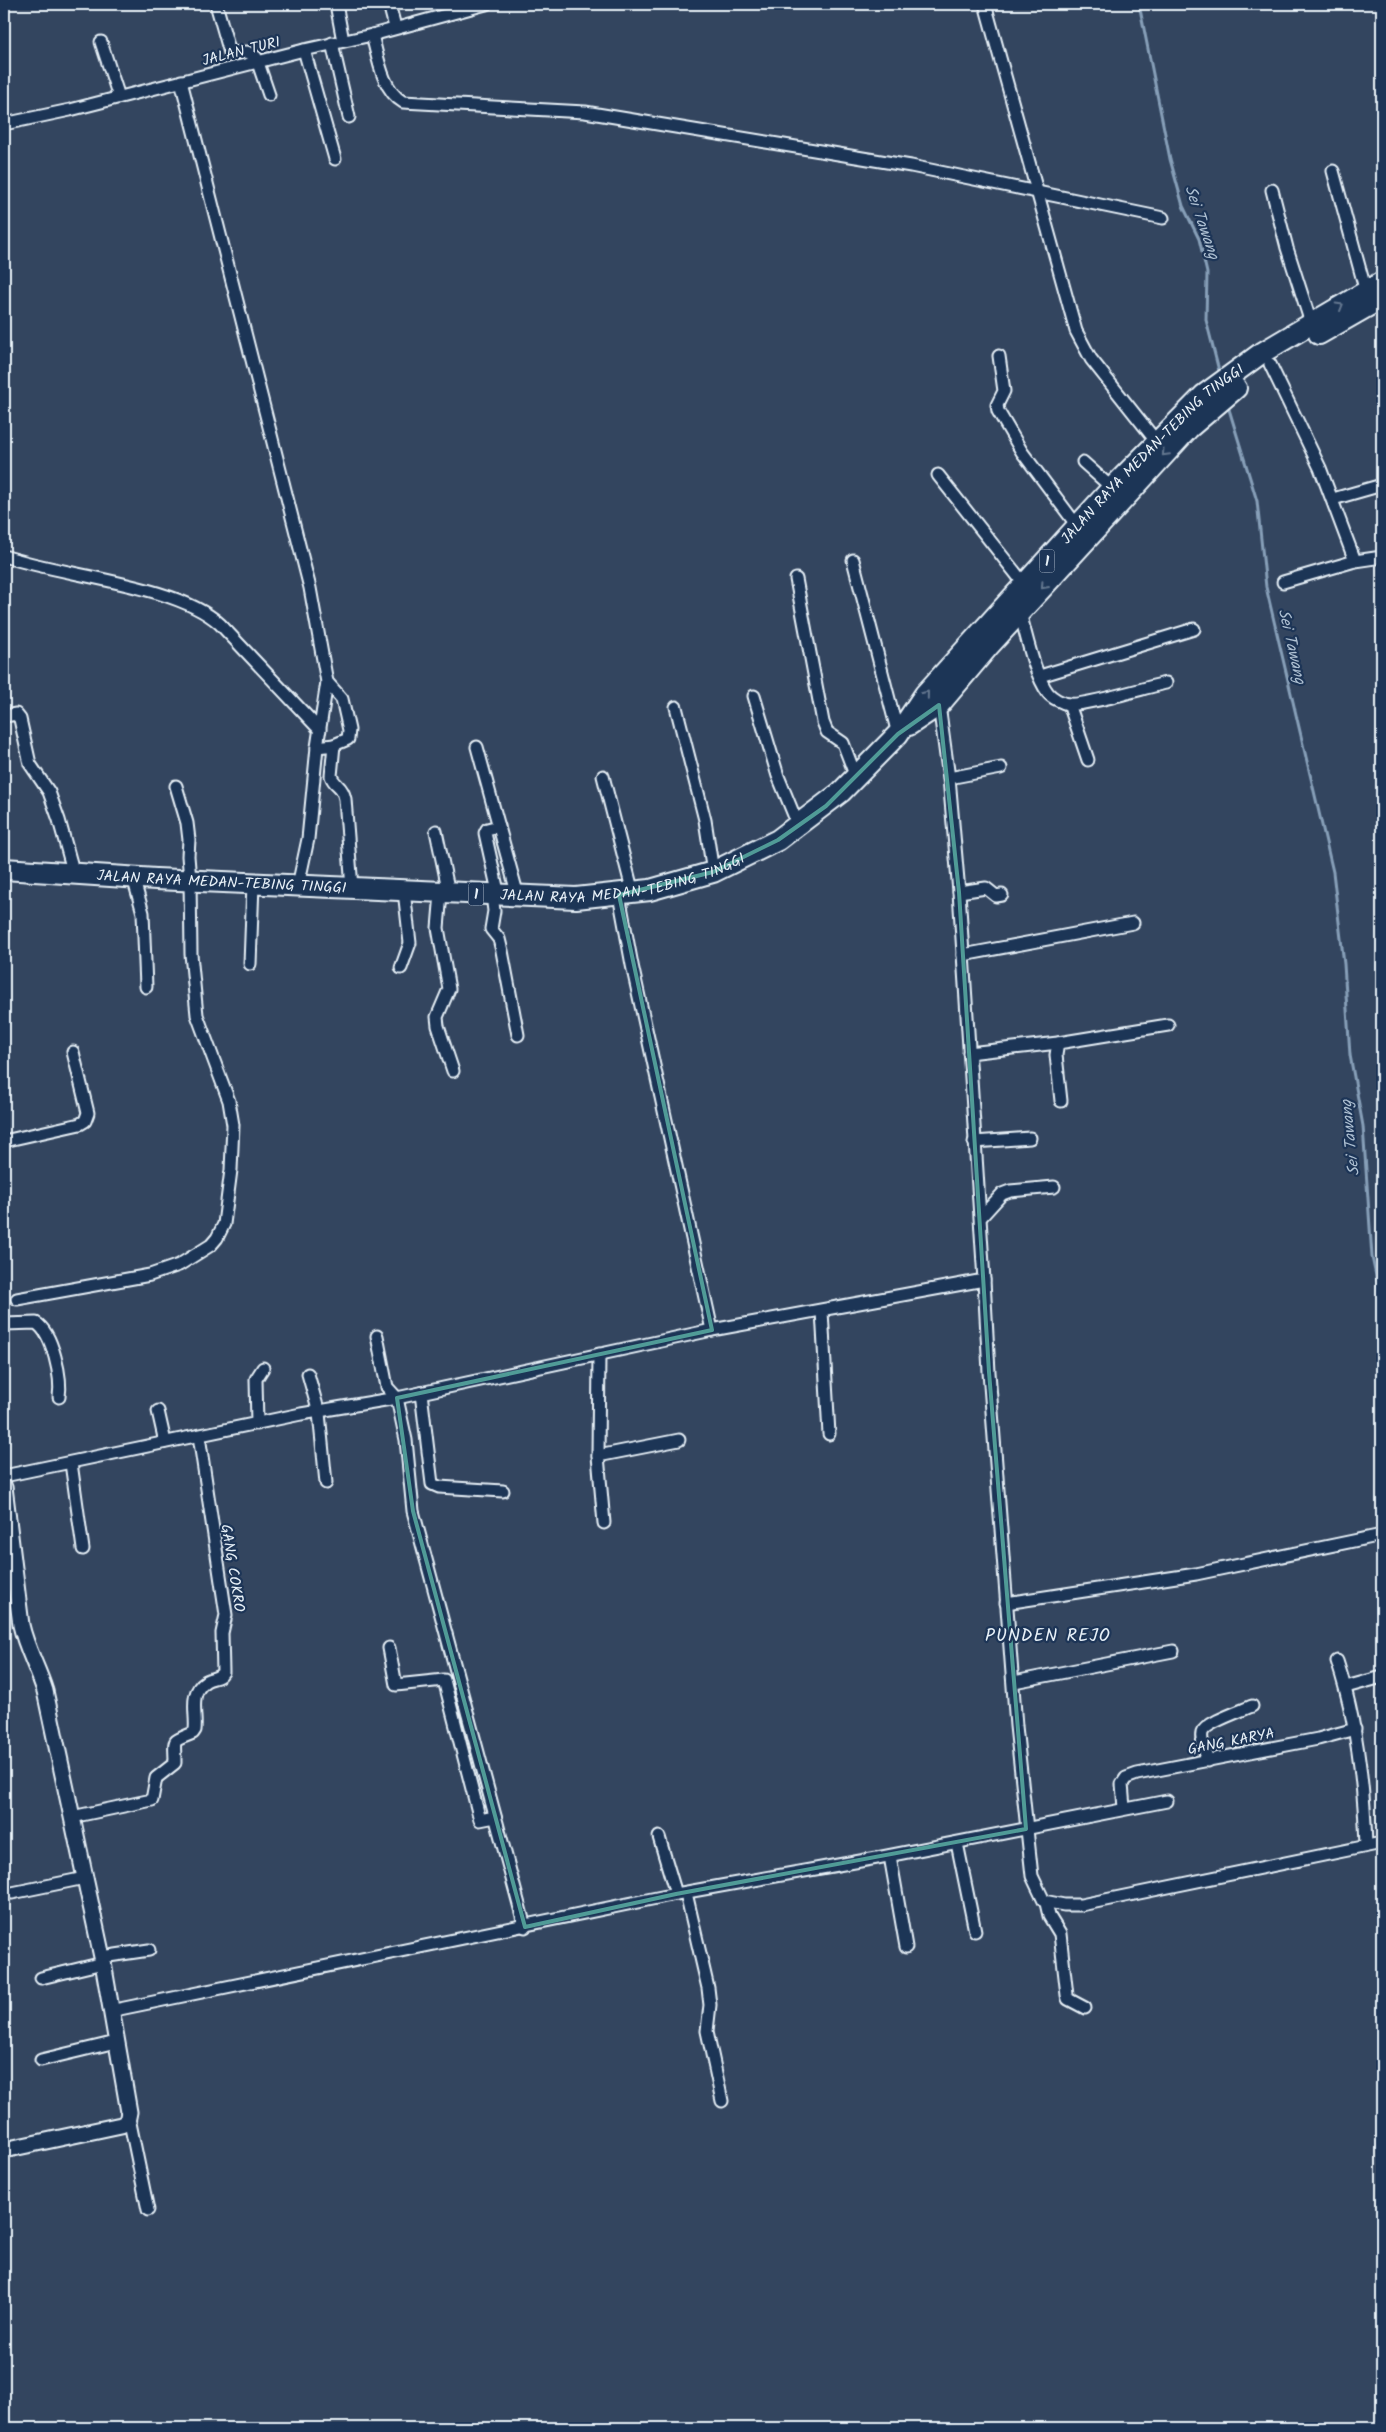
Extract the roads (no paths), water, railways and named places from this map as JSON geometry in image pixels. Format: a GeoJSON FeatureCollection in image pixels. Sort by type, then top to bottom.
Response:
{"type":"FeatureCollection","features":[{"type":"Feature","properties":{"kind":"highway","name":"JALAN RAYA MEDAN-TEBING TINGGI"},"geometry":{"type":"LineString","coordinates":[[4,869],[253,884],[576,898],[626,894],[713,872],[758,850],[798,825],[826,806],[856,777],[898,734],[926,694],[1156,441],[1311,323],[1377,290]]}},
{"type":"Feature","properties":{"kind":"highway","name":"JALAN RAYA MEDAN-TEBING TINGGI"},"geometry":{"type":"LineString","coordinates":[[1230,384],[1270,364],[1377,290]]}},
{"type":"Feature","properties":{"kind":"highway","name":"JALAN RAYA MEDAN-TEBING TINGGI"},"geometry":{"type":"LineString","coordinates":[[898,734],[939,705],[1182,435],[1208,400]]}},
{"type":"Feature","properties":{"kind":"street"},"geometry":{"type":"LineString","coordinates":[[216,4],[230,53],[252,54],[259,63],[269,95]]}},
{"type":"Feature","properties":{"kind":"street"},"geometry":{"type":"LineString","coordinates":[[336,4],[338,42],[350,117]]}},
{"type":"Feature","properties":{"kind":"street"},"geometry":{"type":"LineString","coordinates":[[389,4],[395,27]]}},
{"type":"Feature","properties":{"kind":"street","name":"JALAN TURI"},"geometry":{"type":"LineString","coordinates":[[4,124],[372,35],[468,6],[486,4]]}},
{"type":"Feature","properties":{"kind":"street"},"geometry":{"type":"LineString","coordinates":[[985,4],[1076,331],[1082,345],[1156,441]]}},
{"type":"Feature","properties":{"kind":"street"},"geometry":{"type":"LineString","coordinates":[[372,35],[387,86],[394,97],[403,102],[585,112],[911,166],[1163,218]]}},
{"type":"Feature","properties":{"kind":"street"},"geometry":{"type":"LineString","coordinates":[[101,42],[119,97]]}},
{"type":"Feature","properties":{"kind":"street"},"geometry":{"type":"LineString","coordinates":[[304,50],[335,159]]}},
{"type":"Feature","properties":{"kind":"street"},"geometry":{"type":"LineString","coordinates":[[181,81],[310,588],[327,682],[320,730],[332,780],[343,788],[352,888]]}},
{"type":"Feature","properties":{"kind":"street"},"geometry":{"type":"LineString","coordinates":[[1333,171],[1377,290]]}},
{"type":"Feature","properties":{"kind":"street"},"geometry":{"type":"LineString","coordinates":[[1272,190],[1287,248],[1311,323]]}},
{"type":"Feature","properties":{"kind":"street"},"geometry":{"type":"LineString","coordinates":[[1000,356],[1004,391],[997,405],[998,411],[1022,452],[1078,527]]}},
{"type":"Feature","properties":{"kind":"street"},"geometry":{"type":"LineString","coordinates":[[1270,364],[1320,468],[1355,561]]}},
{"type":"Feature","properties":{"kind":"street"},"geometry":{"type":"LineString","coordinates":[[1083,462],[1112,488]]}},
{"type":"Feature","properties":{"kind":"street"},"geometry":{"type":"LineString","coordinates":[[938,475],[1025,585]]}},
{"type":"Feature","properties":{"kind":"street"},"geometry":{"type":"LineString","coordinates":[[1333,500],[1382,485]]}},
{"type":"Feature","properties":{"kind":"street"},"geometry":{"type":"LineString","coordinates":[[4,556],[25,563],[129,586],[204,611],[220,624],[320,730]]}},
{"type":"Feature","properties":{"kind":"street"},"geometry":{"type":"LineString","coordinates":[[1282,582],[1355,561],[1382,557]]}},
{"type":"Feature","properties":{"kind":"street"},"geometry":{"type":"LineString","coordinates":[[853,560],[898,734]]}},
{"type":"Feature","properties":{"kind":"street"},"geometry":{"type":"LineString","coordinates":[[796,579],[823,722],[827,732],[844,743],[856,777]]}},
{"type":"Feature","properties":{"kind":"street"},"geometry":{"type":"LineString","coordinates":[[1020,614],[1040,676],[1049,694],[1069,704],[1166,683]]}},
{"type":"Feature","properties":{"kind":"street"},"geometry":{"type":"LineString","coordinates":[[1040,676],[1194,629]]}},
{"type":"Feature","properties":{"kind":"street"},"geometry":{"type":"LineString","coordinates":[[325,746],[348,740],[349,730],[342,699],[327,682]]}},
{"type":"Feature","properties":{"kind":"street"},"geometry":{"type":"LineString","coordinates":[[754,696],[778,776],[798,825]]}},
{"type":"Feature","properties":{"kind":"street"},"geometry":{"type":"LineString","coordinates":[[1069,704],[1088,760]]}},
{"type":"Feature","properties":{"kind":"street"},"geometry":{"type":"LineString","coordinates":[[939,705],[949,778],[959,892],[974,1142],[982,1216],[984,1280],[1006,1603],[1026,1829],[1032,1876],[1038,1892],[1046,1903],[1049,1916],[1060,1934],[1066,1995],[1068,1999],[1085,2008]]}},
{"type":"Feature","properties":{"kind":"street"},"geometry":{"type":"LineString","coordinates":[[676,707],[704,820],[713,872]]}},
{"type":"Feature","properties":{"kind":"street"},"geometry":{"type":"LineString","coordinates":[[6,716],[16,714],[20,719],[30,764],[49,792],[74,874]]}},
{"type":"Feature","properties":{"kind":"street"},"geometry":{"type":"LineString","coordinates":[[298,886],[325,746]]}},
{"type":"Feature","properties":{"kind":"street"},"geometry":{"type":"LineString","coordinates":[[477,747],[499,826],[503,896],[494,911],[490,929],[498,939],[502,950],[518,1035]]}},
{"type":"Feature","properties":{"kind":"street"},"geometry":{"type":"LineString","coordinates":[[949,778],[1001,768]]}},
{"type":"Feature","properties":{"kind":"street"},"geometry":{"type":"LineString","coordinates":[[603,776],[626,894],[632,965],[712,1330]]}},
{"type":"Feature","properties":{"kind":"street"},"geometry":{"type":"LineString","coordinates":[[17,1299],[150,1275],[179,1265],[211,1245],[224,1224],[232,1170],[233,1125],[229,1101],[197,1016],[191,954],[187,823],[176,786]]}},
{"type":"Feature","properties":{"kind":"street"},"geometry":{"type":"LineString","coordinates":[[499,826],[487,829],[485,833],[503,896]]}},
{"type":"Feature","properties":{"kind":"street"},"geometry":{"type":"LineString","coordinates":[[436,831],[445,893],[438,928],[449,989],[437,1017],[438,1026],[453,1071]]}},
{"type":"Feature","properties":{"kind":"street"},"geometry":{"type":"LineString","coordinates":[[133,877],[143,914],[146,987]]}},
{"type":"Feature","properties":{"kind":"street"},"geometry":{"type":"LineString","coordinates":[[250,964],[253,884]]}},
{"type":"Feature","properties":{"kind":"street"},"geometry":{"type":"LineString","coordinates":[[959,892],[986,888],[996,896],[1002,895]]}},
{"type":"Feature","properties":{"kind":"street"},"geometry":{"type":"LineString","coordinates":[[401,968],[410,943],[404,891]]}},
{"type":"Feature","properties":{"kind":"street"},"geometry":{"type":"LineString","coordinates":[[963,955],[1133,923]]}},
{"type":"Feature","properties":{"kind":"street"},"geometry":{"type":"LineString","coordinates":[[969,1053],[1058,1043],[1168,1025]]}},
{"type":"Feature","properties":{"kind":"street"},"geometry":{"type":"LineString","coordinates":[[1058,1043],[1056,1055],[1061,1101]]}},
{"type":"Feature","properties":{"kind":"street"},"geometry":{"type":"LineString","coordinates":[[4,1141],[80,1124],[85,1121],[88,1113],[73,1052]]}},
{"type":"Feature","properties":{"kind":"street"},"geometry":{"type":"LineString","coordinates":[[974,1142],[1030,1138]]}},
{"type":"Feature","properties":{"kind":"street"},"geometry":{"type":"LineString","coordinates":[[982,1216],[1002,1194],[1010,1191],[1054,1187]]}},
{"type":"Feature","properties":{"kind":"street"},"geometry":{"type":"LineString","coordinates":[[4,1476],[301,1414],[319,1413],[397,1398],[712,1330],[984,1280]]}},
{"type":"Feature","properties":{"kind":"street"},"geometry":{"type":"LineString","coordinates":[[822,1311],[829,1434]]}},
{"type":"Feature","properties":{"kind":"street"},"geometry":{"type":"LineString","coordinates":[[4,1324],[36,1323],[44,1330],[50,1342],[58,1371],[59,1397]]}},
{"type":"Feature","properties":{"kind":"street"},"geometry":{"type":"LineString","coordinates":[[377,1336],[387,1387],[397,1398],[406,1440],[413,1512],[525,1927]]}},
{"type":"Feature","properties":{"kind":"street"},"geometry":{"type":"LineString","coordinates":[[599,1354],[598,1456],[604,1523]]}},
{"type":"Feature","properties":{"kind":"street"},"geometry":{"type":"LineString","coordinates":[[257,1424],[256,1379],[263,1368]]}},
{"type":"Feature","properties":{"kind":"street"},"geometry":{"type":"LineString","coordinates":[[308,1374],[319,1413],[326,1483]]}},
{"type":"Feature","properties":{"kind":"street"},"geometry":{"type":"LineString","coordinates":[[421,1393],[432,1484],[439,1487],[503,1491]]}},
{"type":"Feature","properties":{"kind":"street"},"geometry":{"type":"LineString","coordinates":[[158,1411],[165,1442]]}},
{"type":"Feature","properties":{"kind":"street","name":"GANG COKRO"},"geometry":{"type":"LineString","coordinates":[[72,1817],[152,1800],[156,1778],[159,1773],[175,1763],[175,1741],[177,1738],[194,1733],[193,1707],[198,1691],[207,1680],[220,1677],[223,1672],[222,1633],[226,1626],[226,1615],[199,1436]]}},
{"type":"Feature","properties":{"kind":"street"},"geometry":{"type":"LineString","coordinates":[[598,1456],[679,1440]]}},
{"type":"Feature","properties":{"kind":"street"},"geometry":{"type":"LineString","coordinates":[[71,1463],[83,1549]]}},
{"type":"Feature","properties":{"kind":"street"},"geometry":{"type":"LineString","coordinates":[[4,1488],[21,1625],[25,1641],[45,1691],[103,1960],[129,2118],[148,2210]]}},
{"type":"Feature","properties":{"kind":"street"},"geometry":{"type":"LineString","coordinates":[[1006,1603],[1196,1574],[1382,1535]]}},
{"type":"Feature","properties":{"kind":"street"},"geometry":{"type":"LineString","coordinates":[[389,1648],[396,1685],[444,1680],[480,1820],[495,1817]]}},
{"type":"Feature","properties":{"kind":"street"},"geometry":{"type":"LineString","coordinates":[[1014,1682],[1173,1651]]}},
{"type":"Feature","properties":{"kind":"street"},"geometry":{"type":"LineString","coordinates":[[1337,1661],[1346,1687],[1360,1757],[1366,1846]]}},
{"type":"Feature","properties":{"kind":"street"},"geometry":{"type":"LineString","coordinates":[[1346,1687],[1382,1677]]}},
{"type":"Feature","properties":{"kind":"street"},"geometry":{"type":"LineString","coordinates":[[1208,1761],[1202,1737],[1204,1730],[1210,1724],[1252,1706]]}},
{"type":"Feature","properties":{"kind":"street","name":"GANG KARYA"},"geometry":{"type":"LineString","coordinates":[[1124,1808],[1122,1784],[1126,1778],[1318,1739],[1355,1729]]}},
{"type":"Feature","properties":{"kind":"street"},"geometry":{"type":"LineString","coordinates":[[110,2011],[681,1894],[890,1856],[1124,1808],[1167,1801]]}},
{"type":"Feature","properties":{"kind":"street"},"geometry":{"type":"LineString","coordinates":[[659,1837],[681,1894],[705,1971],[710,2005],[707,2020],[708,2031],[722,2101]]}},
{"type":"Feature","properties":{"kind":"street"},"geometry":{"type":"LineString","coordinates":[[957,1843],[975,1931]]}},
{"type":"Feature","properties":{"kind":"street"},"geometry":{"type":"LineString","coordinates":[[1046,1903],[1081,1904],[1382,1843]]}},
{"type":"Feature","properties":{"kind":"street"},"geometry":{"type":"LineString","coordinates":[[890,1856],[906,1947]]}},
{"type":"Feature","properties":{"kind":"street"},"geometry":{"type":"LineString","coordinates":[[12,1893],[85,1878]]}},
{"type":"Feature","properties":{"kind":"street"},"geometry":{"type":"LineString","coordinates":[[41,1978],[103,1960],[149,1950]]}},
{"type":"Feature","properties":{"kind":"street"},"geometry":{"type":"LineString","coordinates":[[40,2060],[116,2042]]}},
{"type":"Feature","properties":{"kind":"street"},"geometry":{"type":"LineString","coordinates":[[4,2150],[121,2125],[129,2118]]}},
{"type":"Feature","properties":{"kind":"waterway","name":"Sei Tawang"},"geometry":{"type":"LineString","coordinates":[[1139,4],[1170,159],[1183,206],[1199,239],[1207,273],[1206,320],[1220,375]]}},
{"type":"Feature","properties":{"kind":"waterway","name":"Sei Tawang"},"geometry":{"type":"LineString","coordinates":[[1228,406],[1257,501],[1266,587],[1333,872],[1344,964],[1350,1055],[1363,1126],[1372,1257],[1382,1304]]}},
{"type":"Feature","properties":{"kind":"district","name":"PUNDEN REJO"},"geometry":{"type":"Point","coordinates":[1048,1635]}}]}
